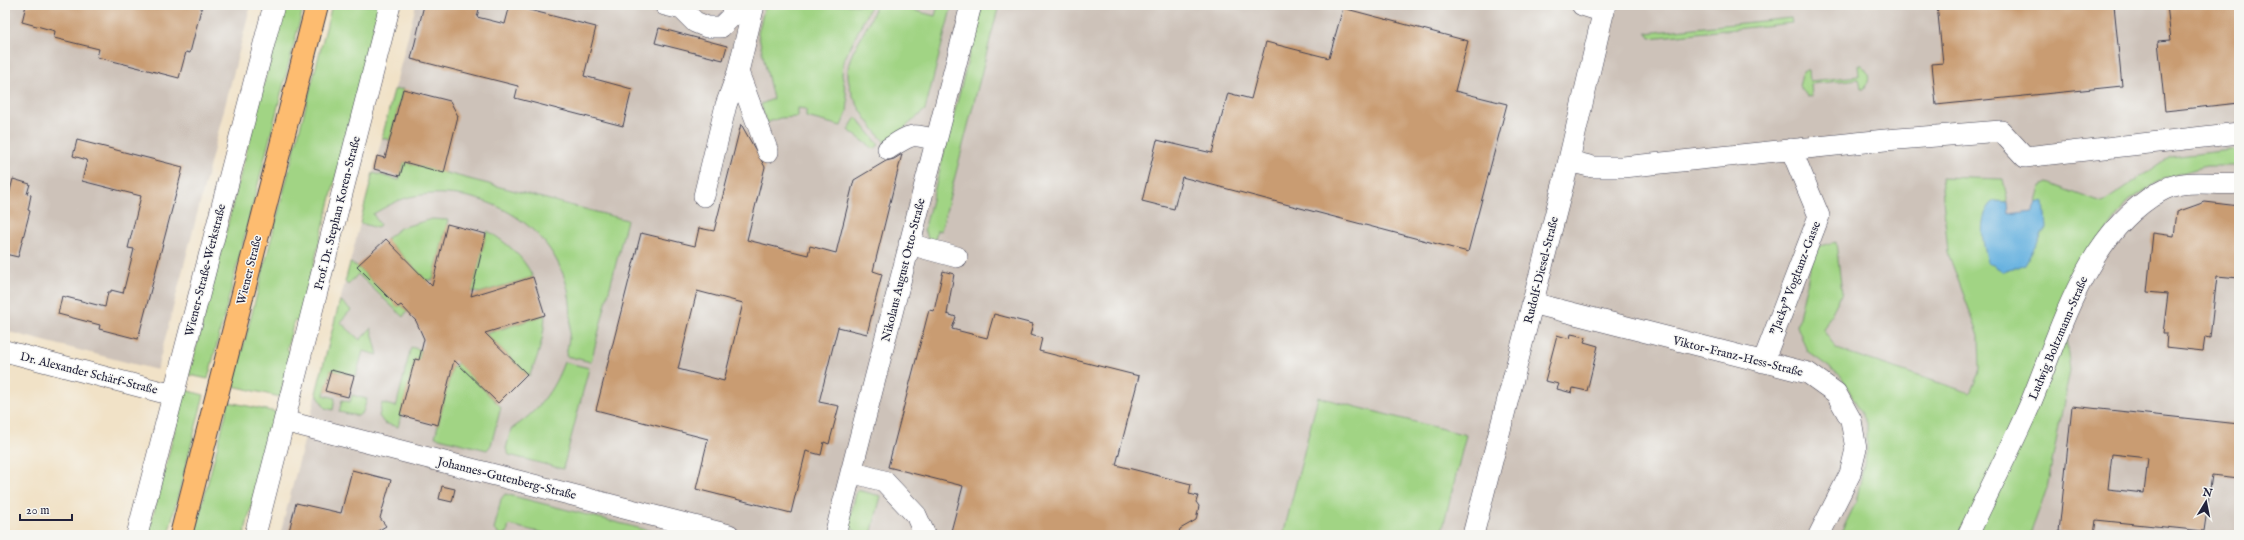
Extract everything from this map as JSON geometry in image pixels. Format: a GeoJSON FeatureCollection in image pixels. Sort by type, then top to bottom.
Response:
{"type":"FeatureCollection","features":[{"type":"Feature","properties":{"kind":"main road","name":"Wiener Straße"},"geometry":{"type":"LineString","coordinates":[[181,535],[317,5]]}},
{"type":"Feature","properties":{"kind":"street","name":"Wiener-Straße-Werkstraße"},"geometry":{"type":"LineString","coordinates":[[137,535],[274,5]]}},
{"type":"Feature","properties":{"kind":"street","name":"Prof. Dr. Stephan Koren-Straße"},"geometry":{"type":"LineString","coordinates":[[255,535],[390,5]]}},
{"type":"Feature","properties":{"kind":"street"},"geometry":{"type":"LineString","coordinates":[[665,5],[682,9],[695,22],[707,27],[721,27],[731,17],[734,5]]}},
{"type":"Feature","properties":{"kind":"street"},"geometry":{"type":"LineString","coordinates":[[704,196],[726,105],[738,72],[754,5]]}},
{"type":"Feature","properties":{"kind":"street","name":"Nikolaus August Otto-Straße"},"geometry":{"type":"LineString","coordinates":[[835,535],[971,5]]}},
{"type":"Feature","properties":{"kind":"street"},"geometry":{"type":"LineString","coordinates":[[1582,5],[1605,8]]}},
{"type":"Feature","properties":{"kind":"street","name":"Rudolf-Diesel-Straße"},"geometry":{"type":"LineString","coordinates":[[1473,535],[1569,161],[1605,8]]}},
{"type":"Feature","properties":{"kind":"street"},"geometry":{"type":"LineString","coordinates":[[738,72],[768,152]]}},
{"type":"Feature","properties":{"kind":"street"},"geometry":{"type":"LineString","coordinates":[[1569,161],[1593,167],[1623,166],[1791,149],[2001,131],[2025,157],[2239,133]]}},
{"type":"Feature","properties":{"kind":"street"},"geometry":{"type":"LineString","coordinates":[[888,149],[909,135],[914,134],[936,140]]}},
{"type":"Feature","properties":{"kind":"street","name":"\"Jacky\" Vogltanz-Gasse"},"geometry":{"type":"LineString","coordinates":[[1763,362],[1819,216],[1791,149]]}},
{"type":"Feature","properties":{"kind":"street","name":"Ludwig Boltzmann-Straße"},"geometry":{"type":"LineString","coordinates":[[1968,535],[2028,408],[2081,280],[2110,233],[2134,210],[2160,191],[2193,182],[2232,184]]}},
{"type":"Feature","properties":{"kind":"street"},"geometry":{"type":"LineString","coordinates":[[908,250],[956,263]]}},
{"type":"Feature","properties":{"kind":"street","name":"Viktor-Franz-Hess-Straße"},"geometry":{"type":"LineString","coordinates":[[1532,304],[1808,373],[1836,393],[1851,420],[1856,448],[1850,474],[1819,535]]}},
{"type":"Feature","properties":{"kind":"street","name":"Dr. Alexander Schärf-Straße"},"geometry":{"type":"LineString","coordinates":[[5,352],[173,395]]}},
{"type":"Feature","properties":{"kind":"street","name":"Johannes-Gutenberg-Straße"},"geometry":{"type":"LineString","coordinates":[[284,421],[729,535]]}},
{"type":"Feature","properties":{"kind":"street"},"geometry":{"type":"LineString","coordinates":[[851,472],[884,481],[916,515],[925,535]]}},
{"type":"Feature","properties":{"kind":"shaded area"},"geometry":{"type":"Polygon","coordinates":[[[5,5],[251,5],[157,370],[5,331],[5,5]]]}},
{"type":"Feature","properties":{"kind":"shaded area"},"geometry":{"type":"Polygon","coordinates":[[[416,5],[2239,5],[2239,535],[280,535],[416,5]]]}},
{"type":"Feature","properties":{"kind":"green space"},"geometry":{"type":"Polygon","coordinates":[[[284,5],[304,5],[208,379],[189,375],[284,5]]]}},
{"type":"Feature","properties":{"kind":"green space"},"geometry":{"type":"Polygon","coordinates":[[[332,5],[380,5],[299,322],[294,321],[287,349],[291,352],[280,397],[233,386],[332,5]]]}},
{"type":"Feature","properties":{"kind":"green space"},"geometry":{"type":"Polygon","coordinates":[[[765,5],[871,5],[843,62],[842,75],[848,102],[847,112],[841,126],[806,117],[806,109],[798,108],[798,117],[780,118],[766,123],[761,104],[773,99],[758,33],[765,5]]]}},
{"type":"Feature","properties":{"kind":"green space"},"geometry":{"type":"Polygon","coordinates":[[[876,5],[893,5],[935,16],[938,5],[949,5],[951,9],[925,110],[886,144],[862,113],[851,89],[848,77],[849,65],[853,52],[869,23],[876,5]]]}},
{"type":"Feature","properties":{"kind":"green space"},"geometry":{"type":"Polygon","coordinates":[[[982,5],[999,5],[941,231],[937,230],[934,244],[929,242],[926,232],[924,231],[982,5]]]}},
{"type":"Feature","properties":{"kind":"green space"},"geometry":{"type":"Polygon","coordinates":[[[1791,18],[1792,23],[1650,38],[1646,33],[1791,18]]]}},
{"type":"Feature","properties":{"kind":"green space"},"geometry":{"type":"Polygon","coordinates":[[[1858,65],[1861,65],[1868,73],[1868,82],[1864,89],[1861,89],[1859,79],[1811,84],[1812,96],[1808,97],[1799,86],[1802,75],[1805,71],[1809,71],[1810,81],[1859,76],[1858,65]]]}},
{"type":"Feature","properties":{"kind":"green space"},"geometry":{"type":"Polygon","coordinates":[[[403,89],[390,140],[382,138],[394,90],[403,89]]]}},
{"type":"Feature","properties":{"kind":"green space"},"geometry":{"type":"Polygon","coordinates":[[[856,117],[879,145],[874,149],[848,130],[856,117]]]}},
{"type":"Feature","properties":{"kind":"green space"},"geometry":{"type":"Polygon","coordinates":[[[2239,149],[2239,166],[2206,166],[2164,178],[2128,201],[2089,255],[2062,307],[2070,370],[2047,488],[2030,535],[1840,535],[1856,502],[1867,450],[1867,423],[1841,376],[1807,351],[1797,326],[1815,247],[1836,242],[1842,293],[1823,330],[1837,349],[1970,393],[1980,370],[1979,336],[1948,253],[1941,177],[2003,179],[2008,202],[1994,201],[1988,262],[2044,202],[2037,203],[2041,186],[2047,183],[2102,203],[2170,157],[2239,149]]]}},
{"type":"Feature","properties":{"kind":"green space"},"geometry":{"type":"Polygon","coordinates":[[[404,162],[627,220],[591,362],[566,356],[570,331],[570,298],[559,266],[546,245],[530,227],[510,213],[488,203],[464,196],[440,194],[409,197],[373,214],[380,225],[377,228],[360,223],[373,173],[399,180],[404,162]]]}},
{"type":"Feature","properties":{"kind":"green space"},"geometry":{"type":"Polygon","coordinates":[[[432,219],[448,220],[433,280],[426,280],[386,239],[400,228],[432,219]]]}},
{"type":"Feature","properties":{"kind":"green space"},"geometry":{"type":"Polygon","coordinates":[[[488,231],[520,257],[533,277],[479,293],[472,291],[488,231]]]}},
{"type":"Feature","properties":{"kind":"green space"},"geometry":{"type":"Polygon","coordinates":[[[350,263],[357,266],[398,307],[401,305],[407,311],[403,317],[358,274],[348,285],[345,282],[350,263]]]}},
{"type":"Feature","properties":{"kind":"green space"},"geometry":{"type":"Polygon","coordinates":[[[340,300],[351,310],[340,322],[360,340],[371,328],[378,355],[363,351],[356,376],[331,370],[324,395],[335,398],[333,410],[325,408],[316,393],[340,300]]]}},
{"type":"Feature","properties":{"kind":"green space"},"geometry":{"type":"Polygon","coordinates":[[[545,315],[540,346],[536,361],[529,376],[486,334],[545,315]]]}},
{"type":"Feature","properties":{"kind":"green space"},"geometry":{"type":"Polygon","coordinates":[[[411,347],[421,350],[419,360],[415,359],[398,427],[384,423],[379,416],[382,403],[396,407],[411,347]]]}},
{"type":"Feature","properties":{"kind":"green space"},"geometry":{"type":"Polygon","coordinates":[[[564,362],[589,368],[563,469],[509,455],[506,449],[511,429],[529,416],[544,400],[555,382],[564,362]]]}},
{"type":"Feature","properties":{"kind":"green space"},"geometry":{"type":"Polygon","coordinates":[[[458,363],[501,407],[491,445],[487,450],[435,437],[452,368],[458,363]]]}},
{"type":"Feature","properties":{"kind":"green space"},"geometry":{"type":"Polygon","coordinates":[[[185,390],[204,395],[168,535],[148,535],[185,390]]]}},
{"type":"Feature","properties":{"kind":"green space"},"geometry":{"type":"Polygon","coordinates":[[[352,395],[367,399],[363,412],[358,416],[339,412],[342,400],[350,402],[352,395]]]}},
{"type":"Feature","properties":{"kind":"green space"},"geometry":{"type":"Polygon","coordinates":[[[1318,397],[1466,435],[1441,535],[1283,535],[1318,397]]]}},
{"type":"Feature","properties":{"kind":"green space"},"geometry":{"type":"Polygon","coordinates":[[[229,402],[276,412],[244,535],[194,535],[229,402]]]}},
{"type":"Feature","properties":{"kind":"green space"},"geometry":{"type":"Polygon","coordinates":[[[857,490],[881,496],[871,535],[856,535],[855,530],[847,528],[857,490]]]}},
{"type":"Feature","properties":{"kind":"green space"},"geometry":{"type":"Polygon","coordinates":[[[505,494],[666,535],[552,535],[509,525],[507,533],[501,535],[494,530],[501,499],[505,494]]]}},
{"type":"Feature","properties":{"kind":"water"},"geometry":{"type":"Polygon","coordinates":[[[1994,201],[2008,202],[2009,214],[2033,211],[2037,203],[2044,201],[2046,228],[2025,264],[2004,272],[1988,262],[1984,246],[1982,230],[1983,222],[1985,214],[1994,201]]]}},
{"type":"Feature","properties":{"kind":"building"},"geometry":{"type":"Polygon","coordinates":[[[26,5],[202,5],[190,53],[186,52],[179,78],[97,57],[99,49],[54,38],[55,31],[22,22],[26,5]]]}},
{"type":"Feature","properties":{"kind":"building"},"geometry":{"type":"Polygon","coordinates":[[[424,5],[480,5],[477,17],[505,24],[510,5],[596,27],[584,76],[632,89],[623,126],[515,98],[518,86],[411,59],[424,5]]]}},
{"type":"Feature","properties":{"kind":"building"},"geometry":{"type":"Polygon","coordinates":[[[1937,5],[2114,5],[2122,86],[1936,105],[1932,64],[1943,63],[1937,5]]]}},
{"type":"Feature","properties":{"kind":"building"},"geometry":{"type":"Polygon","coordinates":[[[2167,5],[2239,5],[2239,103],[2165,111],[2158,41],[2171,40],[2167,5]]]}},
{"type":"Feature","properties":{"kind":"building"},"geometry":{"type":"Polygon","coordinates":[[[1343,8],[1468,41],[1455,91],[1507,104],[1468,252],[1182,177],[1174,209],[1142,201],[1157,140],[1212,153],[1228,93],[1251,99],[1266,42],[1329,58],[1343,8]]]}},
{"type":"Feature","properties":{"kind":"building"},"geometry":{"type":"Polygon","coordinates":[[[659,28],[727,46],[723,60],[655,43],[659,28]]]}},
{"type":"Feature","properties":{"kind":"building"},"geometry":{"type":"Polygon","coordinates":[[[403,89],[450,101],[458,116],[444,173],[404,162],[400,176],[374,169],[377,156],[385,158],[403,89]]]}},
{"type":"Feature","properties":{"kind":"building"},"geometry":{"type":"Polygon","coordinates":[[[741,124],[765,167],[747,240],[808,255],[810,246],[836,253],[854,180],[886,161],[894,159],[902,154],[873,271],[882,274],[867,334],[838,327],[819,402],[839,406],[829,444],[824,442],[821,455],[806,451],[791,513],[696,489],[708,439],[596,410],[641,233],[695,246],[699,228],[714,231],[741,124]],[[697,291],[678,369],[724,381],[743,303],[697,291]]]}},
{"type":"Feature","properties":{"kind":"building"},"geometry":{"type":"Polygon","coordinates":[[[77,140],[183,167],[138,339],[99,329],[100,325],[58,314],[62,296],[105,307],[108,292],[111,292],[111,290],[123,293],[134,249],[128,248],[141,196],[82,181],[87,160],[73,156],[77,140]]]}},
{"type":"Feature","properties":{"kind":"building"},"geometry":{"type":"Polygon","coordinates":[[[13,179],[30,184],[27,194],[31,195],[28,210],[30,211],[18,257],[5,254],[5,210],[13,179]]]}},
{"type":"Feature","properties":{"kind":"building"},"geometry":{"type":"Polygon","coordinates":[[[2205,202],[2239,206],[2239,278],[2217,276],[2210,338],[2205,337],[2203,351],[2166,347],[2167,333],[2163,333],[2168,294],[2147,292],[2153,233],[2174,236],[2177,212],[2205,202]]]}},
{"type":"Feature","properties":{"kind":"building"},"geometry":{"type":"Polygon","coordinates":[[[447,224],[486,234],[471,296],[533,277],[545,315],[485,333],[527,374],[498,403],[454,360],[438,425],[400,415],[415,359],[419,360],[424,339],[416,321],[401,305],[398,307],[357,266],[386,239],[432,286],[447,224]]]}},
{"type":"Feature","properties":{"kind":"building"},"geometry":{"type":"Polygon","coordinates":[[[943,271],[954,274],[947,314],[956,317],[952,329],[987,338],[994,314],[1033,324],[1030,335],[1042,338],[1039,351],[1139,376],[1116,465],[1191,484],[1189,494],[1198,496],[1196,502],[1199,506],[1196,520],[1180,529],[1178,535],[950,535],[963,486],[888,467],[929,310],[934,311],[943,271]]]}},
{"type":"Feature","properties":{"kind":"building"},"geometry":{"type":"Polygon","coordinates":[[[1571,334],[1586,337],[1584,342],[1598,346],[1587,391],[1573,388],[1572,393],[1557,389],[1559,384],[1545,381],[1557,335],[1570,339],[1571,334]]]}},
{"type":"Feature","properties":{"kind":"building"},"geometry":{"type":"Polygon","coordinates":[[[331,370],[354,376],[348,397],[325,391],[331,370]]]}},
{"type":"Feature","properties":{"kind":"building"},"geometry":{"type":"Polygon","coordinates":[[[2072,406],[2239,424],[2239,478],[2212,475],[2204,531],[2096,520],[2094,535],[2059,532],[2072,406]],[[2112,454],[2108,489],[2144,493],[2148,458],[2112,454]]]}},
{"type":"Feature","properties":{"kind":"building"},"geometry":{"type":"Polygon","coordinates":[[[352,470],[391,480],[380,518],[386,526],[371,535],[288,535],[296,503],[341,513],[352,470]]]}},
{"type":"Feature","properties":{"kind":"building"},"geometry":{"type":"Polygon","coordinates":[[[442,486],[455,489],[452,502],[439,499],[442,486]]]}}]}
